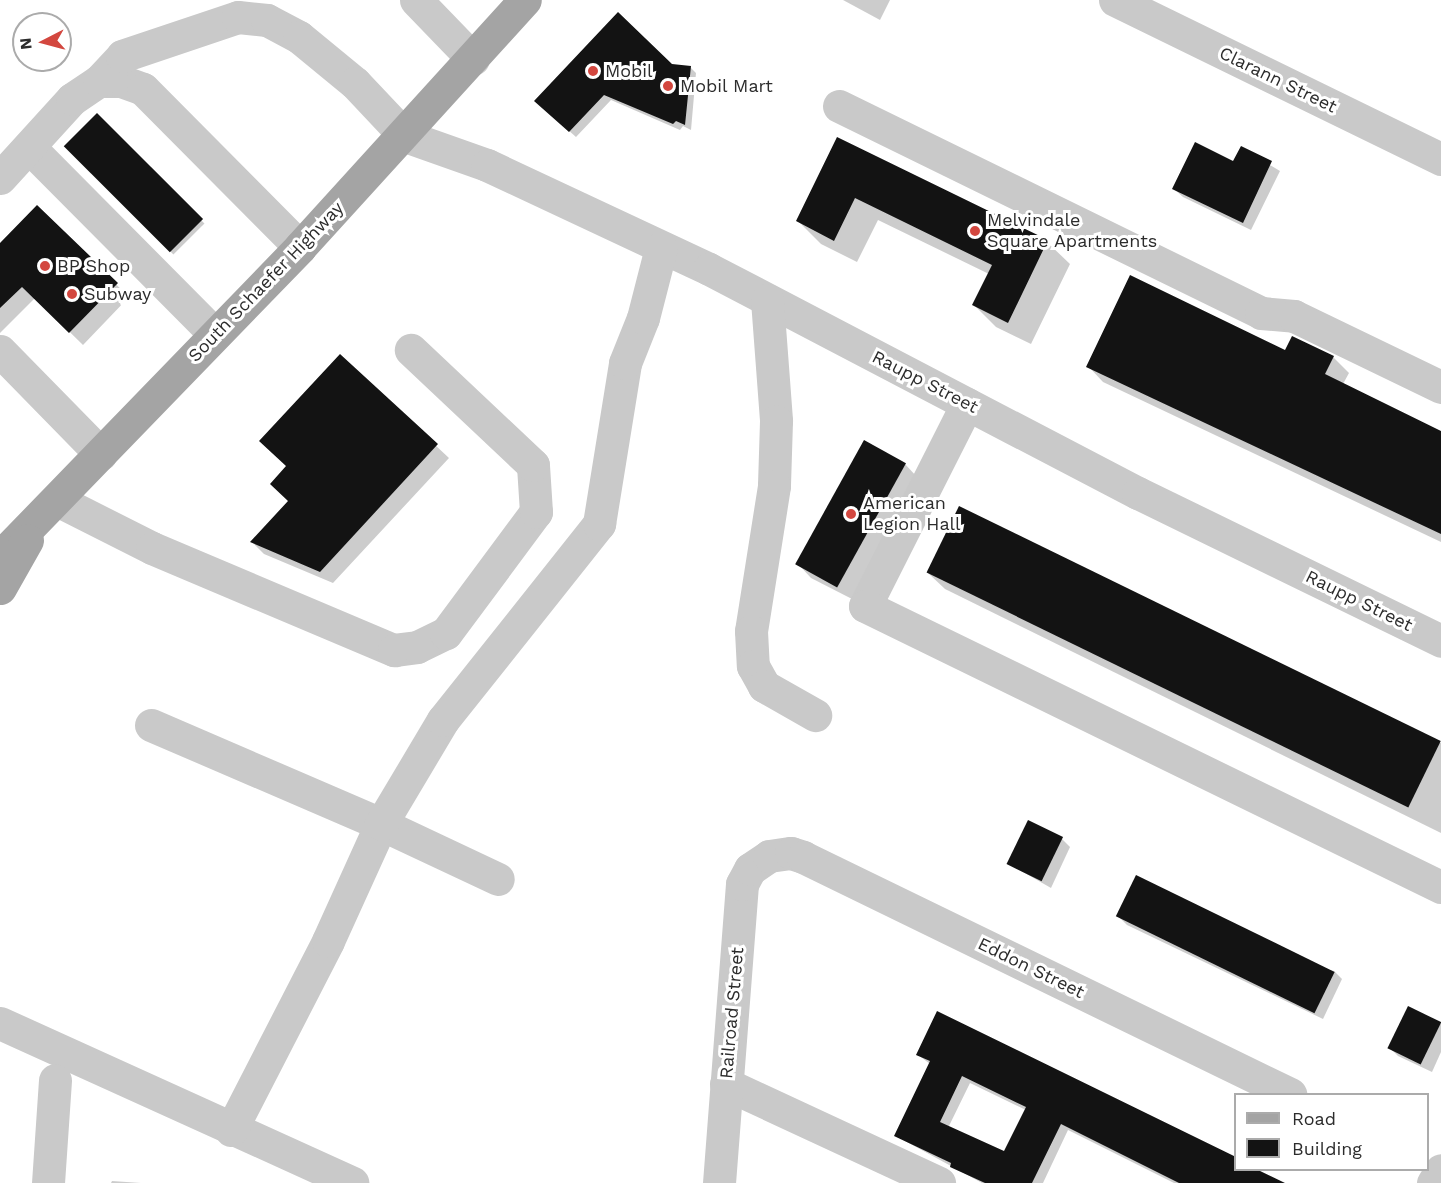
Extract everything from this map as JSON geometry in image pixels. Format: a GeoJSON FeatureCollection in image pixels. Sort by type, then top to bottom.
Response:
{"type":"FeatureCollection","features":[{"type":"Feature","properties":{"kind":"main road","name":"South Schaefer Highway"},"geometry":{"type":"LineString","coordinates":[[0,557],[34,526],[405,136],[525,0]]}},
{"type":"Feature","properties":{"kind":"main road"},"geometry":{"type":"LineString","coordinates":[[0,588],[34,526]]}},
{"type":"Feature","properties":{"kind":"street"},"geometry":{"type":"LineString","coordinates":[[416,0],[473,59]]}},
{"type":"Feature","properties":{"kind":"street","name":"Clarann Street"},"geometry":{"type":"LineString","coordinates":[[1115,0],[1441,159]]}},
{"type":"Feature","properties":{"kind":"street"},"geometry":{"type":"LineString","coordinates":[[0,178],[72,99],[99,81],[122,56],[238,17],[267,20],[299,36],[355,83],[405,136]]}},
{"type":"Feature","properties":{"kind":"street"},"geometry":{"type":"LineString","coordinates":[[99,81],[121,81],[143,89],[300,247]]}},
{"type":"Feature","properties":{"kind":"street"},"geometry":{"type":"LineString","coordinates":[[839,106],[1261,313],[1294,316],[1441,387]]}},
{"type":"Feature","properties":{"kind":"street","name":"Raupp Street"},"geometry":{"type":"LineString","coordinates":[[405,136],[486,165],[661,248],[1441,641]]}},
{"type":"Feature","properties":{"kind":"street"},"geometry":{"type":"LineString","coordinates":[[29,147],[215,334]]}},
{"type":"Feature","properties":{"kind":"street"},"geometry":{"type":"LineString","coordinates":[[231,1130],[327,941],[381,824],[443,720],[599,524],[625,363],[643,318],[661,248]]}},
{"type":"Feature","properties":{"kind":"street"},"geometry":{"type":"LineString","coordinates":[[767,300],[776,421],[774,486],[751,631],[753,666],[764,686],[815,715]]}},
{"type":"Feature","properties":{"kind":"street"},"geometry":{"type":"LineString","coordinates":[[57,500],[152,548],[384,646],[394,650],[417,647],[446,633],[536,512],[532,465],[411,350]]}},
{"type":"Feature","properties":{"kind":"street"},"geometry":{"type":"LineString","coordinates":[[0,351],[101,454]]}},
{"type":"Feature","properties":{"kind":"street"},"geometry":{"type":"LineString","coordinates":[[967,404],[865,606],[1441,886]]}},
{"type":"Feature","properties":{"kind":"street"},"geometry":{"type":"LineString","coordinates":[[152,725],[381,824],[498,879]]}},
{"type":"Feature","properties":{"kind":"street","name":"Eddon Street"},"geometry":{"type":"LineString","coordinates":[[769,856],[791,853],[803,857],[1286,1093]]}},
{"type":"Feature","properties":{"kind":"street","name":"Railroad Street"},"geometry":{"type":"LineString","coordinates":[[719,1183],[742,884],[750,869],[769,856]]}},
{"type":"Feature","properties":{"kind":"street"},"geometry":{"type":"LineString","coordinates":[[0,1023],[231,1130],[352,1183]]}},
{"type":"Feature","properties":{"kind":"street"},"geometry":{"type":"LineString","coordinates":[[48,1183],[55,1080]]}},
{"type":"Feature","properties":{"kind":"street"},"geometry":{"type":"LineString","coordinates":[[726,1084],[939,1183]]}},
{"type":"Feature","properties":{"kind":"street"},"geometry":{"type":"LineString","coordinates":[[1433,1183],[1441,1169]]}},
{"type":"Feature","properties":{"kind":"building"},"geometry":{"type":"Polygon","coordinates":[[[618,12],[672,64],[691,66],[685,125],[676,121],[673,124],[604,95],[569,132],[534,101],[618,12]]]}},
{"type":"Feature","properties":{"kind":"building"},"geometry":{"type":"Polygon","coordinates":[[[97,113],[203,219],[170,252],[64,146],[97,113]]]}},
{"type":"Feature","properties":{"kind":"building","name":"Melvindale Square Apartments"},"geometry":{"type":"Polygon","coordinates":[[[837,137],[1048,240],[1008,323],[972,305],[992,265],[855,198],[834,241],[796,221],[837,137]]]}},
{"type":"Feature","properties":{"kind":"building"},"geometry":{"type":"Polygon","coordinates":[[[1195,142],[1233,161],[1241,146],[1272,161],[1243,223],[1172,189],[1195,142]]]}},
{"type":"Feature","properties":{"kind":"building"},"geometry":{"type":"Polygon","coordinates":[[[37,205],[118,283],[69,333],[22,287],[0,308],[0,243],[37,205]]]}},
{"type":"Feature","properties":{"kind":"building"},"geometry":{"type":"Polygon","coordinates":[[[1130,275],[1285,350],[1292,336],[1334,356],[1325,374],[1441,431],[1441,534],[1086,367],[1130,275]]]}},
{"type":"Feature","properties":{"kind":"building"},"geometry":{"type":"Polygon","coordinates":[[[340,354],[438,444],[320,572],[250,542],[288,501],[270,484],[286,466],[259,441],[340,354]]]}},
{"type":"Feature","properties":{"kind":"building","name":"American Legion Hall"},"geometry":{"type":"Polygon","coordinates":[[[864,440],[906,463],[837,587],[795,564],[864,440]]]}},
{"type":"Feature","properties":{"kind":"building"},"geometry":{"type":"Polygon","coordinates":[[[959,506],[1441,741],[1408,807],[927,573],[959,506]]]}},
{"type":"Feature","properties":{"kind":"building"},"geometry":{"type":"Polygon","coordinates":[[[1028,820],[1063,837],[1042,881],[1007,864],[1028,820]]]}},
{"type":"Feature","properties":{"kind":"building"},"geometry":{"type":"Polygon","coordinates":[[[1136,875],[1335,972],[1314,1013],[1116,916],[1136,875]]]}},
{"type":"Feature","properties":{"kind":"building"},"geometry":{"type":"Polygon","coordinates":[[[1408,1006],[1441,1022],[1421,1064],[1387,1048],[1408,1006]]]}},
{"type":"Feature","properties":{"kind":"building"},"geometry":{"type":"Polygon","coordinates":[[[937,1011],[1234,1156],[1234,1171],[1260,1171],[1285,1183],[1179,1183],[1061,1124],[1032,1183],[985,1183],[950,1167],[951,1163],[894,1136],[930,1061],[916,1055],[937,1011]],[[962,1076],[940,1122],[1004,1151],[1026,1107],[962,1076]]]}},
{"type":"Feature","properties":{"kind":"place","name":"Mobil"},"geometry":{"type":"Point","coordinates":[593,71]}},
{"type":"Feature","properties":{"kind":"place","name":"Mobil Mart"},"geometry":{"type":"Point","coordinates":[668,86]}},
{"type":"Feature","properties":{"kind":"place","name":"Melvindale Square Apartments"},"geometry":{"type":"Point","coordinates":[975,231]}},
{"type":"Feature","properties":{"kind":"place","name":"BP Shop"},"geometry":{"type":"Point","coordinates":[45,266]}},
{"type":"Feature","properties":{"kind":"place","name":"Subway"},"geometry":{"type":"Point","coordinates":[72,294]}},
{"type":"Feature","properties":{"kind":"place","name":"American Legion Hall"},"geometry":{"type":"Point","coordinates":[851,514]}}]}
